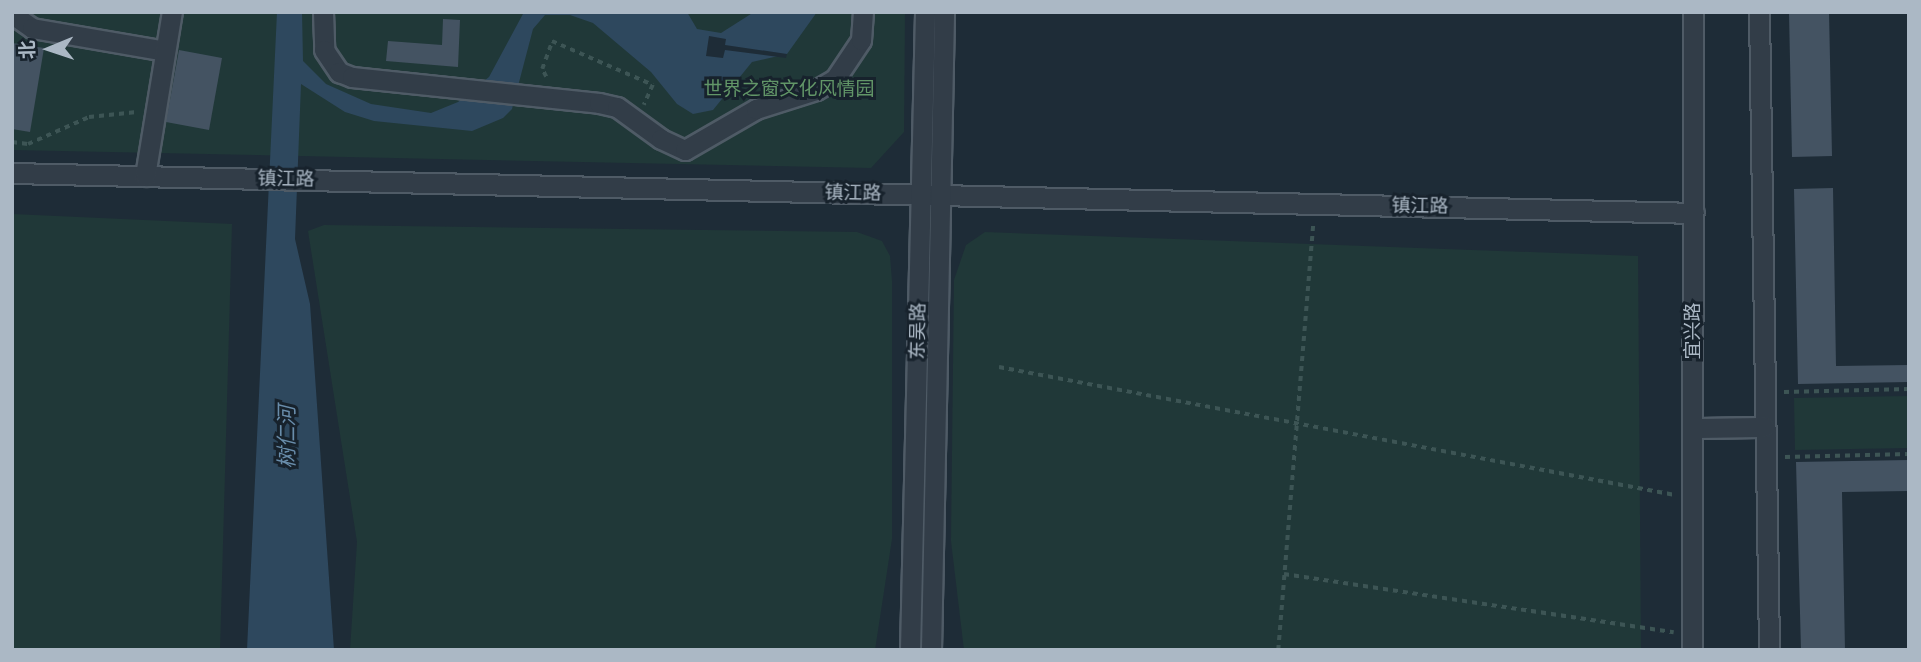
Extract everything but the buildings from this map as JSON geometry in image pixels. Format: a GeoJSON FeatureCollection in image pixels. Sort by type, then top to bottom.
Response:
{"type":"FeatureCollection","features":[{"type":"Feature","properties":{"kind":"street"},"geometry":{"type":"LineString","coordinates":[[145,176],[172,12]]}},
{"type":"Feature","properties":{"kind":"street"},"geometry":{"type":"LineString","coordinates":[[323,12],[324,50],[339,72],[352,77],[617,107],[661,139],[685,150],[756,109],[816,90],[835,79],[861,40],[863,12]]}},
{"type":"Feature","properties":{"kind":"street","name":"东吴路"},"geometry":{"type":"LineString","coordinates":[[910,650],[925,12]]}},
{"type":"Feature","properties":{"kind":"street","name":"东吴路"},"geometry":{"type":"LineString","coordinates":[[931,650],[944,12]]}},
{"type":"Feature","properties":{"kind":"street","name":"宜兴路"},"geometry":{"type":"LineString","coordinates":[[1692,642],[1693,12]]}},
{"type":"Feature","properties":{"kind":"street"},"geometry":{"type":"LineString","coordinates":[[1759,12],[1769,650]]}},
{"type":"Feature","properties":{"kind":"street"},"geometry":{"type":"LineString","coordinates":[[12,14],[32,28],[165,51]]}},
{"type":"Feature","properties":{"kind":"street","name":"镇江路"},"geometry":{"type":"LineString","coordinates":[[12,173],[1694,212]]}},
{"type":"Feature","properties":{"kind":"street"},"geometry":{"type":"LineString","coordinates":[[1693,428],[1765,427]]}},
{"type":"Feature","properties":{"kind":"path"},"geometry":{"type":"LineString","coordinates":[[556,98],[542,69],[552,41],[653,85],[637,120]]}},
{"type":"Feature","properties":{"kind":"path"},"geometry":{"type":"LineString","coordinates":[[12,142],[28,144],[89,117],[156,109]]}},
{"type":"Feature","properties":{"kind":"path"},"geometry":{"type":"LineString","coordinates":[[1278,650],[1314,204]]}},
{"type":"Feature","properties":{"kind":"path"},"geometry":{"type":"LineString","coordinates":[[999,367],[1692,498]]}},
{"type":"Feature","properties":{"kind":"path"},"geometry":{"type":"LineString","coordinates":[[1765,393],[1909,390]]}},
{"type":"Feature","properties":{"kind":"path"},"geometry":{"type":"LineString","coordinates":[[1766,457],[1909,454]]}},
{"type":"Feature","properties":{"kind":"path"},"geometry":{"type":"LineString","coordinates":[[1284,574],[1692,642]]}},
{"type":"Feature","properties":{"kind":"green space","name":"世界之窗文化风情园"},"geometry":{"type":"Polygon","coordinates":[[[12,12],[905,12],[904,132],[871,168],[12,150],[12,12]]]}},
{"type":"Feature","properties":{"kind":"green space"},"geometry":{"type":"Polygon","coordinates":[[[12,214],[232,224],[220,650],[12,650],[12,214]]]}},
{"type":"Feature","properties":{"kind":"green space"},"geometry":{"type":"Polygon","coordinates":[[[324,225],[857,232],[882,241],[890,256],[892,281],[892,539],[875,650],[350,650],[357,542],[308,231],[324,225]]]}},
{"type":"Feature","properties":{"kind":"green space"},"geometry":{"type":"Polygon","coordinates":[[[985,232],[1638,256],[1641,650],[964,650],[951,541],[954,280],[966,245],[985,232]]]}},
{"type":"Feature","properties":{"kind":"green space"},"geometry":{"type":"Polygon","coordinates":[[[1909,396],[1909,448],[1795,450],[1794,398],[1909,396]]]}},
{"type":"Feature","properties":{"kind":"water","name":"树仁河"},"geometry":{"type":"Polygon","coordinates":[[[277,12],[302,12],[303,61],[326,84],[371,104],[431,113],[458,102],[489,77],[524,12],[687,12],[697,29],[721,33],[754,12],[817,12],[787,54],[752,62],[713,110],[693,114],[677,104],[651,72],[593,23],[570,15],[545,15],[533,29],[512,109],[503,118],[472,131],[374,121],[345,112],[301,84],[295,239],[310,304],[334,650],[247,650],[277,12]]]}},
{"type":"Feature","properties":{"kind":"pier"},"geometry":{"type":"Polygon","coordinates":[[[709,36],[726,39],[725,45],[787,54],[786,58],[725,50],[723,58],[706,56],[709,36]]]}}]}
